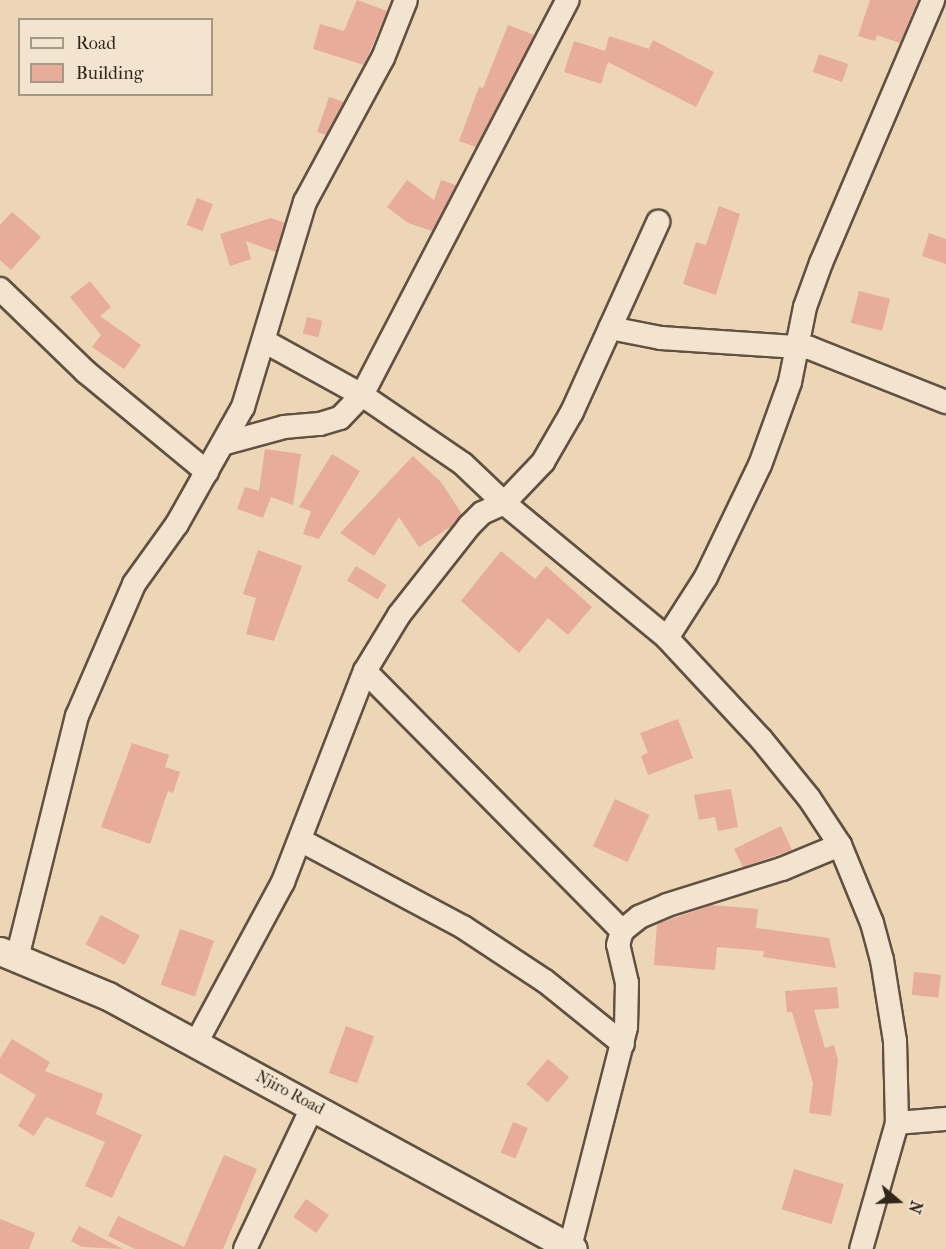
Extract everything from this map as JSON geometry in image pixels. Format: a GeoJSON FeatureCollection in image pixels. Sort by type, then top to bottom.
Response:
{"type":"FeatureCollection","features":[{"type":"Feature","properties":{"kind":"street"},"geometry":{"type":"LineString","coordinates":[[8,954],[78,716],[134,584],[177,524],[226,443],[243,408],[305,202],[383,58],[406,0]]}},
{"type":"Feature","properties":{"kind":"street"},"geometry":{"type":"LineString","coordinates":[[226,443],[284,427],[320,424],[340,418],[362,395],[568,0]]}},
{"type":"Feature","properties":{"kind":"street"},"geometry":{"type":"LineString","coordinates":[[667,638],[706,577],[760,465],[790,382],[797,346],[821,263],[933,0]]}},
{"type":"Feature","properties":{"kind":"street"},"geometry":{"type":"LineString","coordinates":[[196,1043],[264,919],[300,840],[365,671],[399,615],[450,548],[482,513],[504,503],[543,462],[572,412],[658,222]]}},
{"type":"Feature","properties":{"kind":"street"},"geometry":{"type":"LineString","coordinates":[[0,289],[86,372],[207,472]]}},
{"type":"Feature","properties":{"kind":"street"},"geometry":{"type":"LineString","coordinates":[[610,328],[684,340],[797,346],[846,359],[946,402]]}},
{"type":"Feature","properties":{"kind":"street"},"geometry":{"type":"LineString","coordinates":[[264,341],[362,395],[463,464],[504,503],[667,638],[761,739],[809,798],[840,845],[872,923],[882,960],[895,1041],[897,1123],[861,1249]]}},
{"type":"Feature","properties":{"kind":"street"},"geometry":{"type":"LineString","coordinates":[[365,671],[622,931]]}},
{"type":"Feature","properties":{"kind":"street"},"geometry":{"type":"LineString","coordinates":[[300,840],[463,927],[545,981],[623,1044]]}},
{"type":"Feature","properties":{"kind":"street"},"geometry":{"type":"LineString","coordinates":[[572,1248],[623,1044],[628,997],[618,945],[622,931],[639,917],[667,905],[782,869],[840,845]]}},
{"type":"Feature","properties":{"kind":"street","name":"Njiro Road"},"geometry":{"type":"LineString","coordinates":[[8,954],[108,996],[572,1248]]}},
{"type":"Feature","properties":{"kind":"street"},"geometry":{"type":"LineString","coordinates":[[245,1249],[313,1106]]}},
{"type":"Feature","properties":{"kind":"street"},"geometry":{"type":"LineString","coordinates":[[897,1123],[946,1119]]}},
{"type":"Feature","properties":{"kind":"building"},"geometry":{"type":"Polygon","coordinates":[[[357,0],[387,11],[364,65],[313,49],[320,24],[344,31],[357,0]]]}},
{"type":"Feature","properties":{"kind":"building"},"geometry":{"type":"Polygon","coordinates":[[[870,0],[918,0],[900,43],[877,35],[875,41],[858,36],[870,0]]]}},
{"type":"Feature","properties":{"kind":"building"},"geometry":{"type":"Polygon","coordinates":[[[508,25],[534,35],[476,147],[459,141],[479,87],[483,88],[508,25]]]}},
{"type":"Feature","properties":{"kind":"building"},"geometry":{"type":"Polygon","coordinates":[[[609,36],[649,49],[653,40],[714,72],[696,107],[608,62],[601,84],[564,72],[574,41],[605,51],[609,36]]]}},
{"type":"Feature","properties":{"kind":"building"},"geometry":{"type":"Polygon","coordinates":[[[819,54],[848,64],[842,82],[813,72],[819,54]]]}},
{"type":"Feature","properties":{"kind":"building"},"geometry":{"type":"Polygon","coordinates":[[[329,97],[344,102],[326,135],[317,132],[329,97]]]}},
{"type":"Feature","properties":{"kind":"building"},"geometry":{"type":"Polygon","coordinates":[[[407,180],[434,200],[441,180],[456,185],[432,231],[408,223],[387,207],[407,180]]]}},
{"type":"Feature","properties":{"kind":"building"},"geometry":{"type":"Polygon","coordinates":[[[197,198],[213,204],[202,231],[187,225],[197,198]]]}},
{"type":"Feature","properties":{"kind":"building"},"geometry":{"type":"Polygon","coordinates":[[[719,206],[740,214],[716,295],[683,284],[696,242],[706,245],[719,206]]]}},
{"type":"Feature","properties":{"kind":"building"},"geometry":{"type":"Polygon","coordinates":[[[12,212],[41,237],[11,270],[0,260],[0,225],[12,212]]]}},
{"type":"Feature","properties":{"kind":"building"},"geometry":{"type":"Polygon","coordinates":[[[271,218],[285,223],[276,252],[246,241],[251,259],[230,266],[220,234],[271,218]]]}},
{"type":"Feature","properties":{"kind":"building"},"geometry":{"type":"Polygon","coordinates":[[[929,233],[946,239],[946,264],[922,256],[929,233]]]}},
{"type":"Feature","properties":{"kind":"building"},"geometry":{"type":"Polygon","coordinates":[[[90,281],[111,307],[100,316],[141,345],[124,369],[92,347],[101,335],[70,297],[90,281]]]}},
{"type":"Feature","properties":{"kind":"building"},"geometry":{"type":"Polygon","coordinates":[[[859,291],[890,299],[882,331],[851,323],[859,291]]]}},
{"type":"Feature","properties":{"kind":"building"},"geometry":{"type":"Polygon","coordinates":[[[307,317],[323,321],[318,337],[303,333],[307,317]]]}},
{"type":"Feature","properties":{"kind":"building"},"geometry":{"type":"Polygon","coordinates":[[[265,449],[301,454],[293,505],[271,497],[263,518],[237,509],[245,487],[259,491],[265,449]]]}},
{"type":"Feature","properties":{"kind":"building"},"geometry":{"type":"Polygon","coordinates":[[[332,454],[360,471],[319,539],[303,534],[311,511],[299,507],[332,454]]]}},
{"type":"Feature","properties":{"kind":"building"},"geometry":{"type":"Polygon","coordinates":[[[413,456],[441,482],[462,514],[452,526],[419,547],[399,517],[374,556],[340,533],[413,456]]]}},
{"type":"Feature","properties":{"kind":"building"},"geometry":{"type":"Polygon","coordinates":[[[258,550],[302,566],[274,641],[246,634],[256,598],[243,594],[258,550]]]}},
{"type":"Feature","properties":{"kind":"building"},"geometry":{"type":"Polygon","coordinates":[[[501,551],[535,579],[546,566],[592,607],[568,635],[548,618],[519,653],[461,601],[501,551]]]}},
{"type":"Feature","properties":{"kind":"building"},"geometry":{"type":"Polygon","coordinates":[[[356,566],[387,585],[378,599],[347,580],[356,566]]]}},
{"type":"Feature","properties":{"kind":"building"},"geometry":{"type":"Polygon","coordinates":[[[678,719],[693,758],[648,775],[641,756],[648,753],[640,733],[678,719]]]}},
{"type":"Feature","properties":{"kind":"building"},"geometry":{"type":"Polygon","coordinates":[[[132,743],[169,755],[165,767],[180,772],[173,793],[168,791],[150,844],[101,827],[132,743]]]}},
{"type":"Feature","properties":{"kind":"building"},"geometry":{"type":"Polygon","coordinates":[[[731,789],[738,827],[718,831],[715,817],[699,820],[694,795],[731,789]]]}},
{"type":"Feature","properties":{"kind":"building"},"geometry":{"type":"Polygon","coordinates":[[[615,799],[649,815],[627,862],[593,846],[615,799]]]}},
{"type":"Feature","properties":{"kind":"building"},"geometry":{"type":"Polygon","coordinates":[[[781,826],[792,850],[743,867],[734,849],[781,826]]]}},
{"type":"Feature","properties":{"kind":"building"},"geometry":{"type":"Polygon","coordinates":[[[711,905],[758,909],[756,928],[829,938],[836,968],[763,957],[764,951],[717,947],[715,970],[654,965],[657,924],[711,905]]]}},
{"type":"Feature","properties":{"kind":"building"},"geometry":{"type":"Polygon","coordinates":[[[101,915],[140,936],[124,965],[86,944],[101,915]]]}},
{"type":"Feature","properties":{"kind":"building"},"geometry":{"type":"Polygon","coordinates":[[[180,929],[214,941],[195,997],[161,985],[180,929]]]}},
{"type":"Feature","properties":{"kind":"building"},"geometry":{"type":"Polygon","coordinates":[[[914,972],[941,975],[938,998],[912,995],[914,972]]]}},
{"type":"Feature","properties":{"kind":"building"},"geometry":{"type":"Polygon","coordinates":[[[837,987],[839,1008],[814,1010],[825,1048],[834,1045],[838,1060],[831,1116],[809,1113],[813,1083],[792,1012],[787,1012],[785,991],[837,987]]]}},
{"type":"Feature","properties":{"kind":"building"},"geometry":{"type":"Polygon","coordinates":[[[346,1026],[374,1036],[357,1083],[329,1073],[346,1026]]]}},
{"type":"Feature","properties":{"kind":"building"},"geometry":{"type":"Polygon","coordinates":[[[12,1039],[50,1062],[45,1071],[103,1094],[96,1114],[142,1135],[112,1198],[85,1186],[105,1142],[46,1117],[34,1136],[18,1126],[36,1095],[0,1073],[0,1058],[12,1039]]]}},
{"type":"Feature","properties":{"kind":"building"},"geometry":{"type":"Polygon","coordinates":[[[548,1059],[569,1077],[547,1102],[526,1084],[548,1059]]]}},
{"type":"Feature","properties":{"kind":"building"},"geometry":{"type":"Polygon","coordinates":[[[513,1122],[528,1128],[515,1159],[501,1153],[513,1122]]]}},
{"type":"Feature","properties":{"kind":"building"},"geometry":{"type":"Polygon","coordinates":[[[224,1155],[257,1169],[223,1249],[135,1249],[108,1236],[118,1216],[184,1247],[224,1155]]]}},
{"type":"Feature","properties":{"kind":"building"},"geometry":{"type":"Polygon","coordinates":[[[794,1169],[844,1184],[831,1224],[782,1209],[794,1169]]]}},
{"type":"Feature","properties":{"kind":"building"},"geometry":{"type":"Polygon","coordinates":[[[306,1199],[329,1215],[316,1233],[293,1217],[306,1199]]]}},
{"type":"Feature","properties":{"kind":"building"},"geometry":{"type":"Polygon","coordinates":[[[0,1219],[35,1233],[29,1249],[0,1249],[0,1219]]]}},
{"type":"Feature","properties":{"kind":"building"},"geometry":{"type":"Polygon","coordinates":[[[79,1226],[123,1249],[82,1247],[71,1241],[79,1226]]]}}]}
